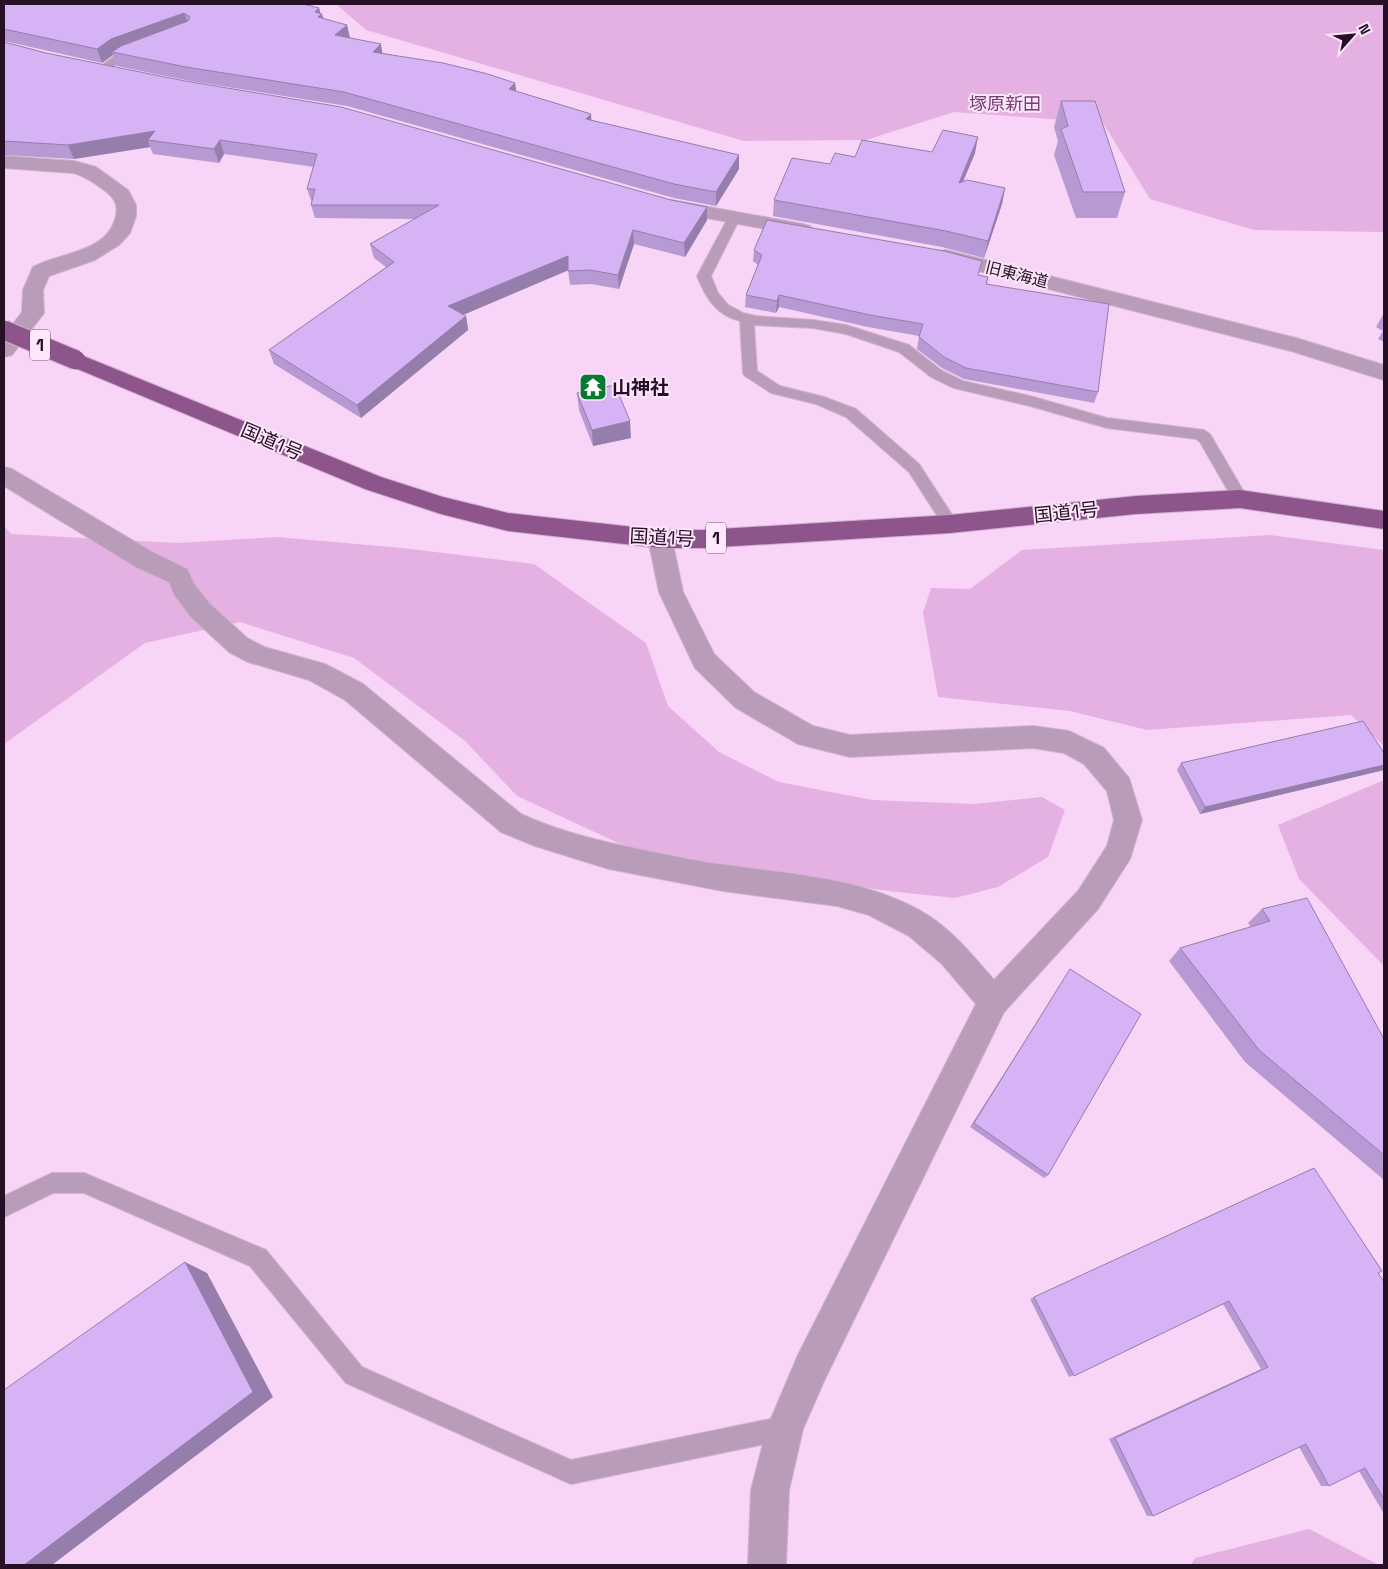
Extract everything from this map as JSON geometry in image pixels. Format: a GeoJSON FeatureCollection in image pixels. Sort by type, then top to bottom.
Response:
{"type":"FeatureCollection","features":[{"type":"Feature","properties":{"kind":"highway","name":"国道1号"},"geometry":{"type":"LineString","coordinates":[[4,330],[373,483],[441,505],[508,522],[660,539],[703,539],[950,524],[1136,505],[1240,500],[1384,520]]}},
{"type":"Feature","properties":{"kind":"street"},"geometry":{"type":"LineString","coordinates":[[94,68],[122,74]]}},
{"type":"Feature","properties":{"kind":"street"},"geometry":{"type":"LineString","coordinates":[[4,162],[74,166],[89,171],[121,194],[126,205],[126,216],[120,233],[112,241],[88,255],[40,272],[34,290],[33,313],[4,350]]}},
{"type":"Feature","properties":{"kind":"street"},"geometry":{"type":"LineString","coordinates":[[654,201],[819,233]]}},
{"type":"Feature","properties":{"kind":"street","name":"旧東海道"},"geometry":{"type":"LineString","coordinates":[[932,253],[1296,345],[1384,373]]}},
{"type":"Feature","properties":{"kind":"street"},"geometry":{"type":"LineString","coordinates":[[4,475],[144,560],[178,576],[184,590],[200,610],[222,633],[238,645],[257,655],[316,671],[354,692],[511,823],[535,834],[609,856],[723,878],[837,893],[874,904],[919,926],[946,948],[993,1002]]}},
{"type":"Feature","properties":{"kind":"street"},"geometry":{"type":"LineString","coordinates":[[660,539],[671,592],[704,661],[745,700],[807,736],[850,746],[1033,738],[1069,742],[1094,756],[1119,786],[1128,820],[1120,850],[1088,900],[993,1002],[810,1368],[785,1428],[770,1490],[767,1565]]}},
{"type":"Feature","properties":{"kind":"lane"},"geometry":{"type":"LineString","coordinates":[[94,68],[144,46]]}},
{"type":"Feature","properties":{"kind":"lane"},"geometry":{"type":"LineString","coordinates":[[734,218],[704,276],[706,284],[720,304],[747,319],[770,324],[830,326],[907,348],[938,376],[964,386],[1015,397],[1120,426],[1199,434],[1205,438],[1240,500]]}},
{"type":"Feature","properties":{"kind":"lane"},"geometry":{"type":"LineString","coordinates":[[747,319],[750,373],[776,390],[819,400],[851,413],[914,468],[950,524]]}},
{"type":"Feature","properties":{"kind":"lane"},"geometry":{"type":"LineString","coordinates":[[4,1207],[52,1182],[84,1183],[258,1258],[354,1375],[571,1472],[785,1428]]}},
{"type":"Feature","properties":{"kind":"shaded area"},"geometry":{"type":"Polygon","coordinates":[[[336,4],[1384,4],[1384,232],[1254,230],[1150,199],[1103,123],[954,112],[866,140],[744,141],[366,30],[336,4]]]}},
{"type":"Feature","properties":{"kind":"shaded area"},"geometry":{"type":"Polygon","coordinates":[[[4,526],[11,534],[177,543],[277,537],[402,548],[534,564],[646,643],[668,706],[719,752],[779,782],[872,800],[974,804],[1042,797],[1065,810],[1048,857],[998,887],[955,898],[888,891],[642,854],[517,796],[465,741],[354,658],[240,622],[145,643],[4,744],[4,526]]]}},
{"type":"Feature","properties":{"kind":"shaded area"},"geometry":{"type":"Polygon","coordinates":[[[1270,535],[1384,550],[1384,746],[1351,715],[1147,730],[1070,711],[938,697],[923,613],[931,588],[970,589],[1022,550],[1270,535]]]}},
{"type":"Feature","properties":{"kind":"shaded area"},"geometry":{"type":"Polygon","coordinates":[[[1384,780],[1384,966],[1299,879],[1278,825],[1384,780]]]}},
{"type":"Feature","properties":{"kind":"shaded area"},"geometry":{"type":"Polygon","coordinates":[[[1309,1529],[1379,1565],[1191,1565],[1195,1558],[1309,1529]]]}},
{"type":"Feature","properties":{"kind":"building"},"geometry":{"type":"Polygon","coordinates":[[[4,4],[303,4],[319,8],[315,12],[322,14],[318,17],[347,25],[335,35],[381,44],[373,52],[443,63],[488,74],[515,83],[509,89],[591,114],[586,119],[739,155],[716,192],[674,184],[344,92],[186,67],[112,52],[121,46],[188,21],[190,17],[184,13],[111,39],[97,49],[4,29],[4,4]]]}},
{"type":"Feature","properties":{"kind":"building"},"geometry":{"type":"Polygon","coordinates":[[[4,42],[46,53],[185,81],[341,107],[671,200],[707,207],[684,243],[633,230],[618,275],[590,270],[568,271],[568,256],[448,306],[466,316],[357,405],[269,350],[394,262],[370,244],[439,205],[311,205],[315,189],[307,189],[317,154],[220,140],[214,149],[148,140],[155,131],[68,145],[4,141],[4,42]]]}},
{"type":"Feature","properties":{"kind":"building"},"geometry":{"type":"Polygon","coordinates":[[[1061,101],[1095,101],[1125,192],[1083,192],[1061,129],[1068,126],[1061,101]]]}},
{"type":"Feature","properties":{"kind":"building"},"geometry":{"type":"Polygon","coordinates":[[[943,130],[978,137],[959,183],[967,180],[1005,188],[988,241],[946,231],[774,200],[792,158],[830,164],[835,153],[855,157],[862,140],[932,152],[943,130]]]}},
{"type":"Feature","properties":{"kind":"building"},"geometry":{"type":"Polygon","coordinates":[[[767,220],[944,251],[982,261],[978,275],[988,277],[986,284],[1109,304],[1098,392],[966,368],[944,357],[919,337],[923,324],[870,315],[779,295],[777,301],[746,295],[762,255],[754,250],[767,220]]]}},
{"type":"Feature","properties":{"kind":"building"},"geometry":{"type":"Polygon","coordinates":[[[615,385],[630,421],[592,430],[577,393],[615,385]]]}},
{"type":"Feature","properties":{"kind":"building"},"geometry":{"type":"Polygon","coordinates":[[[1363,721],[1384,753],[1384,765],[1205,807],[1181,763],[1363,721]]]}},
{"type":"Feature","properties":{"kind":"building"},"geometry":{"type":"Polygon","coordinates":[[[1307,898],[1384,1039],[1384,1155],[1259,1050],[1180,948],[1270,921],[1262,909],[1307,898]]]}},
{"type":"Feature","properties":{"kind":"building"},"geometry":{"type":"Polygon","coordinates":[[[1070,969],[1141,1014],[1048,1175],[974,1123],[1070,969]]]}},
{"type":"Feature","properties":{"kind":"building"},"geometry":{"type":"Polygon","coordinates":[[[1314,1168],[1382,1271],[1378,1273],[1384,1282],[1384,1499],[1365,1468],[1329,1486],[1306,1444],[1153,1516],[1115,1438],[1268,1367],[1229,1301],[1074,1376],[1034,1297],[1314,1168]]]}},
{"type":"Feature","properties":{"kind":"building"},"geometry":{"type":"Polygon","coordinates":[[[185,1262],[253,1392],[24,1565],[4,1565],[4,1390],[185,1262]]]}},
{"type":"Feature","properties":{"kind":"place","name":"山神社"},"geometry":{"type":"Point","coordinates":[593,387]}},
{"type":"Feature","properties":{"kind":"district","name":"塚原新田"},"geometry":{"type":"Point","coordinates":[1005,104]}}]}
